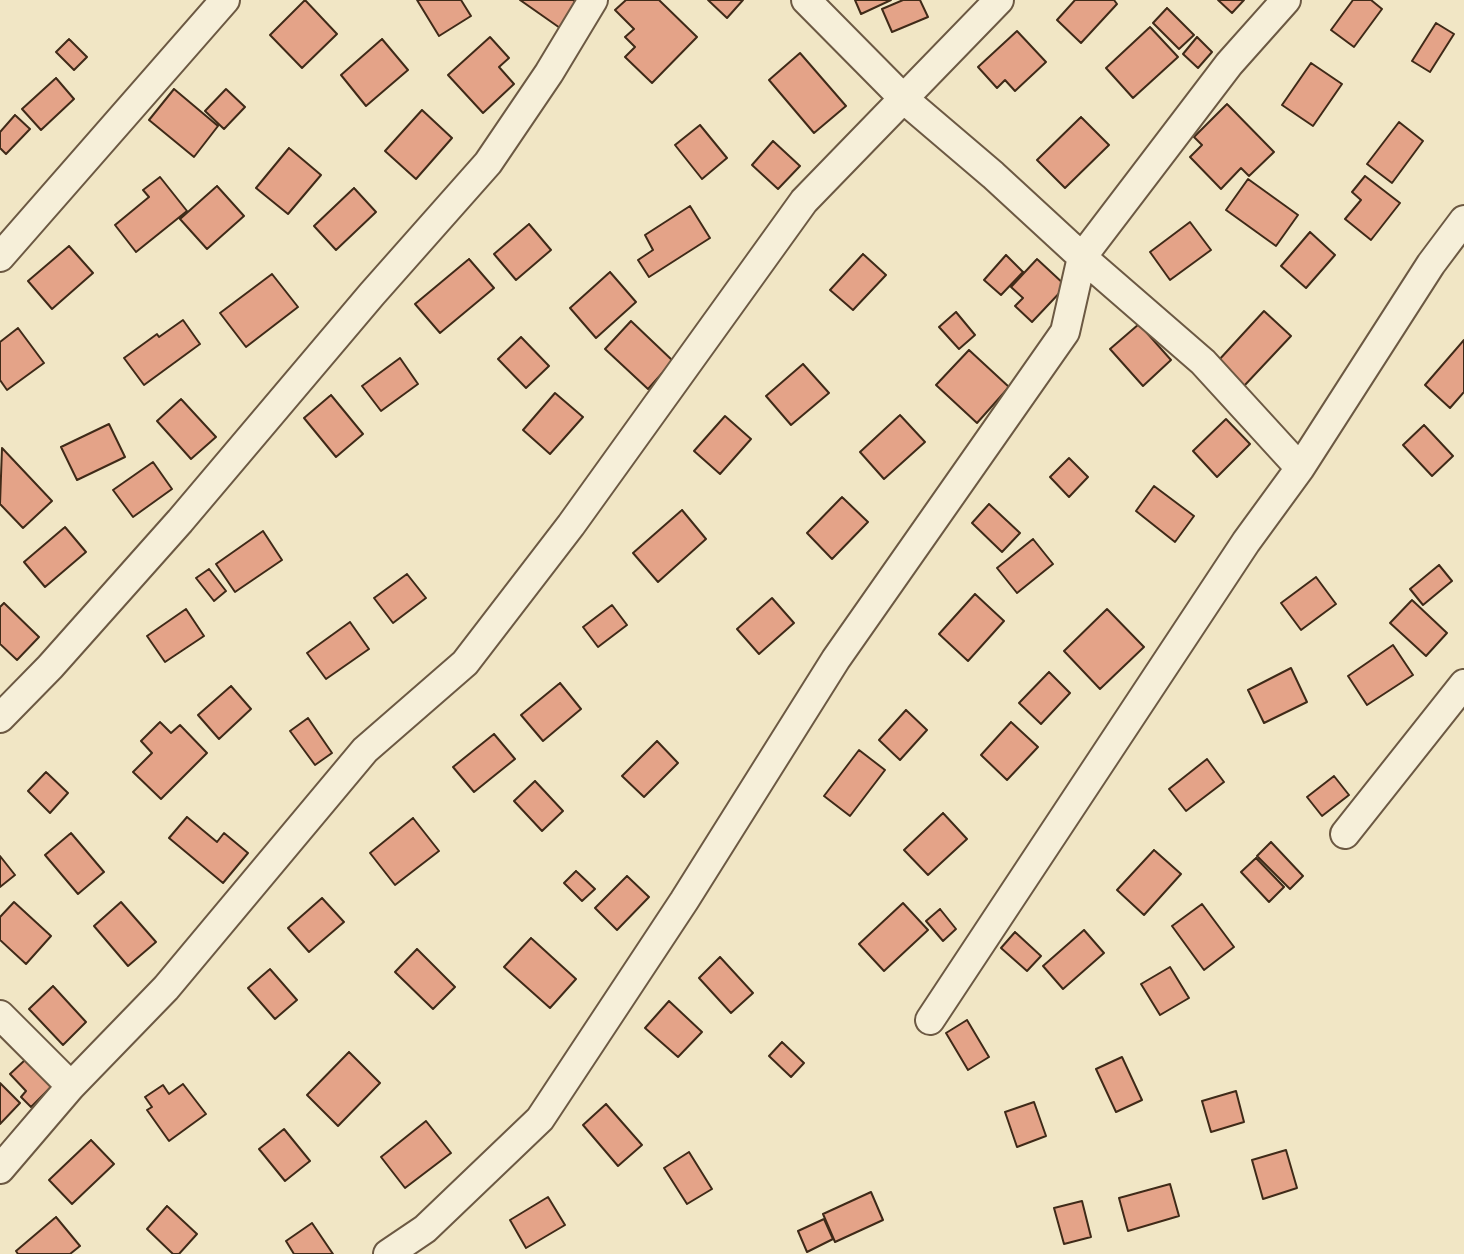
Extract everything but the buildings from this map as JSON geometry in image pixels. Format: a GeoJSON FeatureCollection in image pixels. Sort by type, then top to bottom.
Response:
{"type":"FeatureCollection","features":[{"type":"Feature","properties":{"kind":"street"},"geometry":{"type":"LineString","coordinates":[[0,257],[225,0]]}},
{"type":"Feature","properties":{"kind":"street"},"geometry":{"type":"LineString","coordinates":[[0,718],[50,667],[180,521],[372,294],[488,163],[549,73],[593,0]]}},
{"type":"Feature","properties":{"kind":"street"},"geometry":{"type":"LineString","coordinates":[[806,0],[905,100],[1203,362],[1300,468]]}},
{"type":"Feature","properties":{"kind":"street"},"geometry":{"type":"LineString","coordinates":[[0,1169],[72,1086],[166,988],[365,750],[465,663],[571,525],[804,201],[905,100],[999,0]]}},
{"type":"Feature","properties":{"kind":"street"},"geometry":{"type":"LineString","coordinates":[[388,1254],[425,1229],[540,1119],[656,945],[836,659],[1065,332],[1082,257],[1229,64],[1286,0]]}},
{"type":"Feature","properties":{"kind":"street"},"geometry":{"type":"LineString","coordinates":[[930,1020],[1246,542],[1300,468],[1431,264],[1464,220]]}},
{"type":"Feature","properties":{"kind":"street"},"geometry":{"type":"LineString","coordinates":[[1345,834],[1464,684]]}},
{"type":"Feature","properties":{"kind":"street"},"geometry":{"type":"LineString","coordinates":[[0,1015],[72,1086]]}}]}
